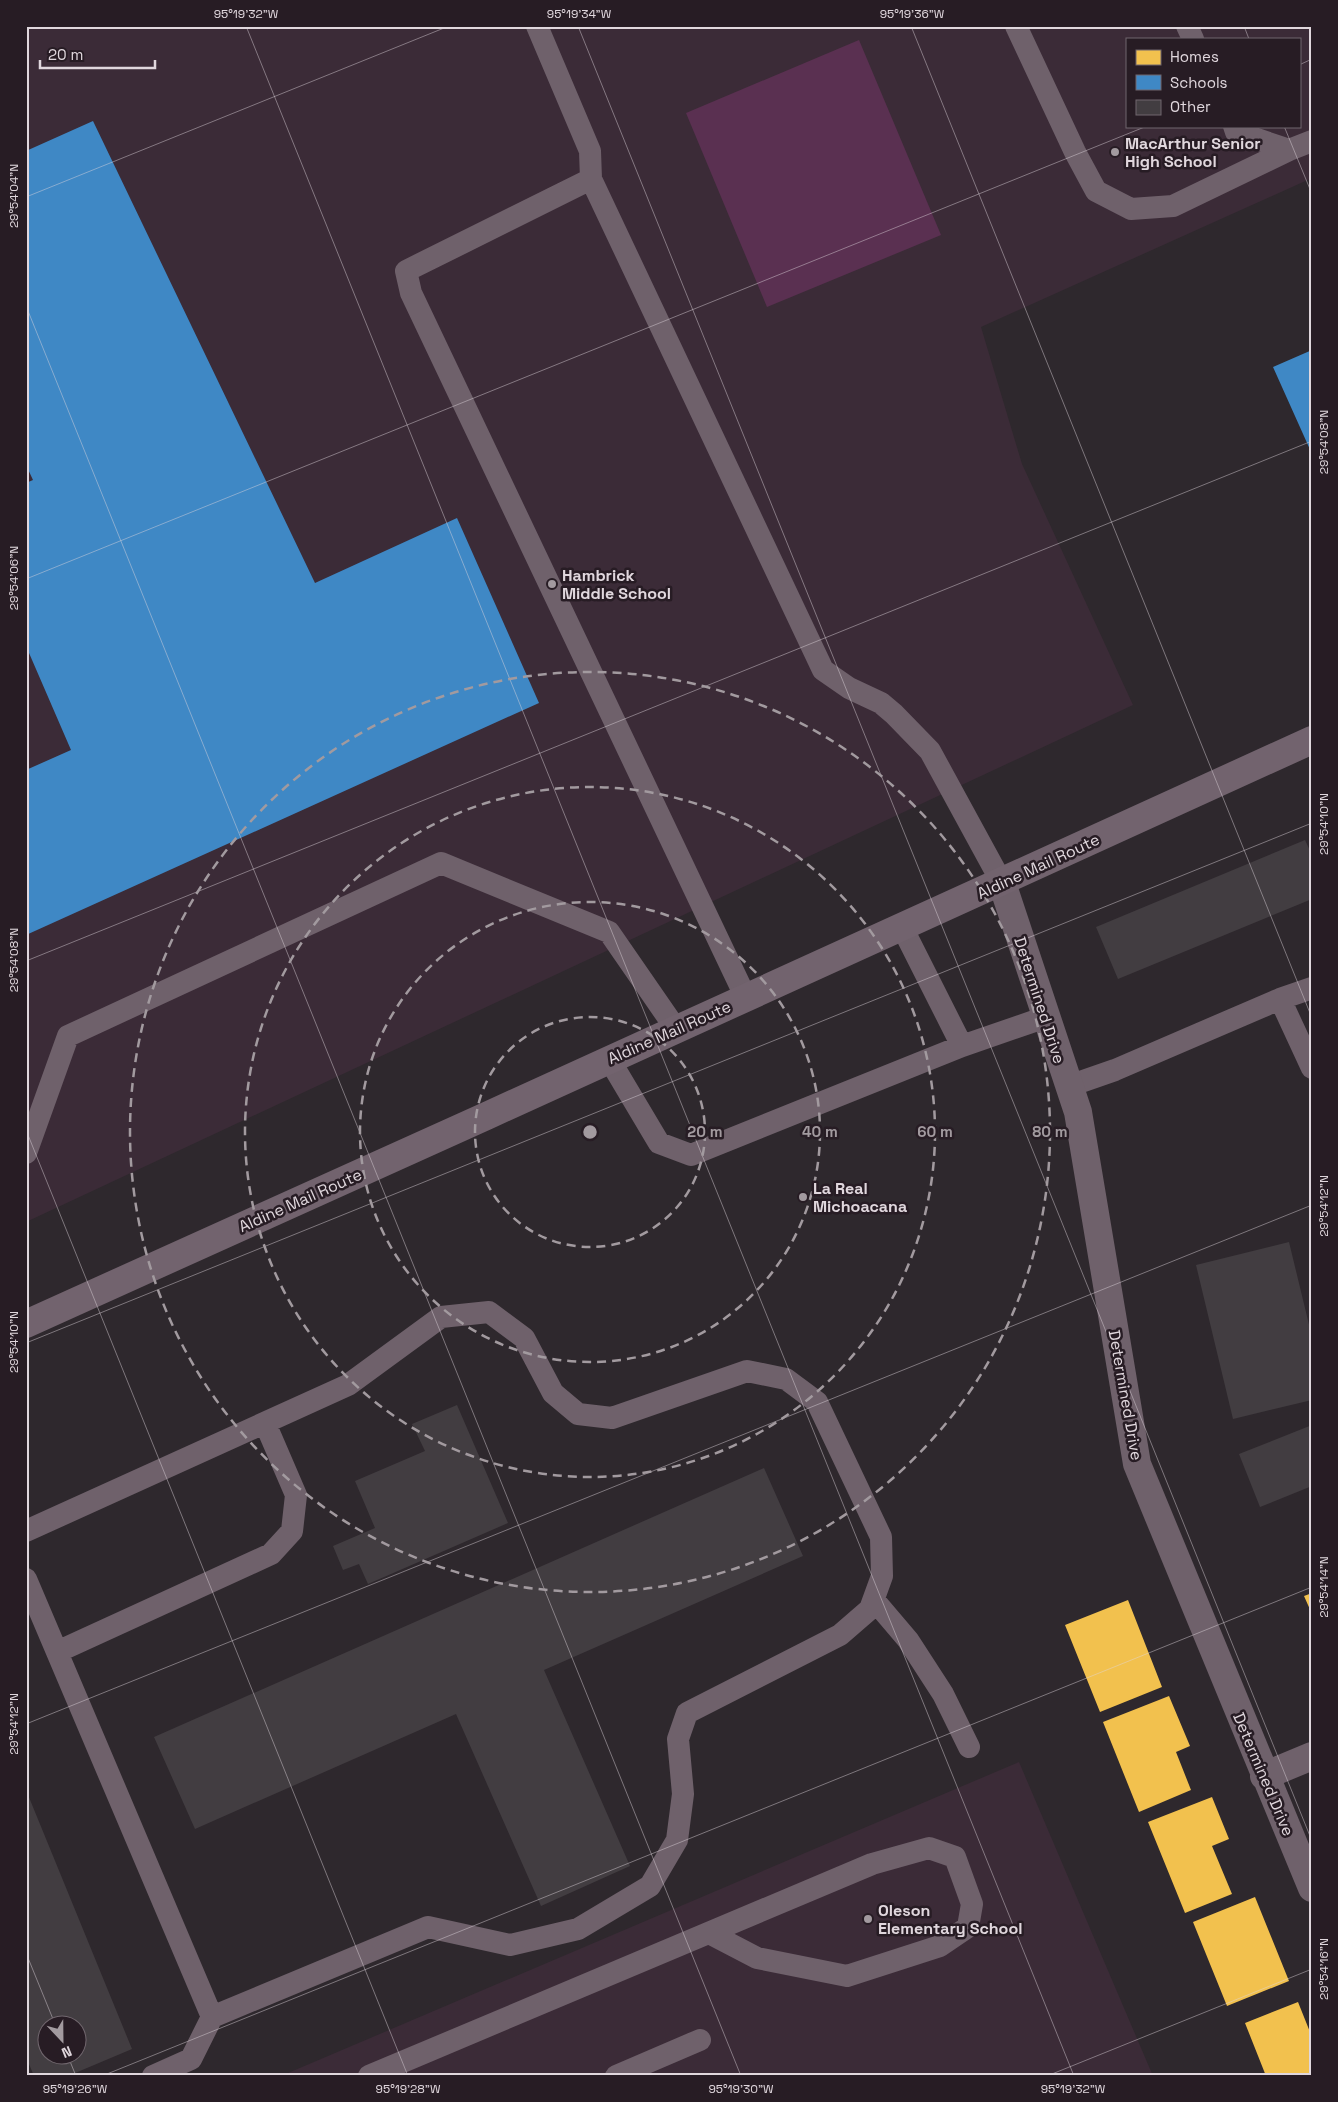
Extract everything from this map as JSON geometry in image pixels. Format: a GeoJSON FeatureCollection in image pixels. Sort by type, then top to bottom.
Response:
{"type":"FeatureCollection","features":[{"type":"Feature","properties":{"kind":"main road","name":"Aldine Mail Route"},"geometry":{"type":"LineString","coordinates":[[26,1324],[609,1059],[904,928],[1312,740]]}},
{"type":"Feature","properties":{"kind":"street","name":"Determined Drive"},"geometry":{"type":"LineString","coordinates":[[1002,883],[1078,1112],[1136,1464],[1312,1888]]}},
{"type":"Feature","properties":{"kind":"street"},"geometry":{"type":"LineString","coordinates":[[1264,1776],[1312,1756]]}},
{"type":"Feature","properties":{"kind":"lane"},"geometry":{"type":"LineString","coordinates":[[538,26],[590,151],[590,179],[823,670],[849,688],[881,703],[930,751],[1002,883]]}},
{"type":"Feature","properties":{"kind":"lane"},"geometry":{"type":"LineString","coordinates":[[1016,26],[1075,152],[1096,191],[1131,209],[1173,206],[1312,140]]}},
{"type":"Feature","properties":{"kind":"lane"},"geometry":{"type":"LineString","coordinates":[[1187,26],[1193,38]]}},
{"type":"Feature","properties":{"kind":"lane"},"geometry":{"type":"LineString","coordinates":[[1235,128],[1236,132],[1290,150]]}},
{"type":"Feature","properties":{"kind":"lane"},"geometry":{"type":"LineString","coordinates":[[590,179],[406,271],[411,293],[746,998]]}},
{"type":"Feature","properties":{"kind":"lane"},"geometry":{"type":"LineString","coordinates":[[26,1153],[68,1036],[440,863],[609,932],[676,1029]]}},
{"type":"Feature","properties":{"kind":"lane"},"geometry":{"type":"LineString","coordinates":[[904,928],[962,1046]]}},
{"type":"Feature","properties":{"kind":"lane"},"geometry":{"type":"LineString","coordinates":[[1069,1086],[1115,1070],[1280,999],[1312,988]]}},
{"type":"Feature","properties":{"kind":"lane"},"geometry":{"type":"LineString","coordinates":[[1280,999],[1312,1068]]}},
{"type":"Feature","properties":{"kind":"lane"},"geometry":{"type":"LineString","coordinates":[[609,1059],[659,1143],[691,1155],[962,1046],[1046,1017]]}},
{"type":"Feature","properties":{"kind":"lane"},"geometry":{"type":"LineString","coordinates":[[26,1531],[348,1385],[441,1317],[489,1312],[524,1338],[553,1393],[578,1414],[612,1418],[747,1371],[786,1379],[817,1402],[881,1537],[882,1576],[870,1609],[840,1635],[687,1713],[678,1739],[683,1794],[676,1840],[650,1886],[578,1929],[510,1945],[428,1927],[212,2017],[191,2059],[154,2076]]}},
{"type":"Feature","properties":{"kind":"lane"},"geometry":{"type":"LineString","coordinates":[[57,1652],[271,1554],[292,1532],[296,1495],[265,1423]]}},
{"type":"Feature","properties":{"kind":"lane"},"geometry":{"type":"LineString","coordinates":[[26,1579],[212,2017]]}},
{"type":"Feature","properties":{"kind":"lane"},"geometry":{"type":"LineString","coordinates":[[874,1600],[908,1640],[943,1694],[969,1747]]}},
{"type":"Feature","properties":{"kind":"lane"},"geometry":{"type":"LineString","coordinates":[[369,2076],[406,2069],[709,1933],[872,1864],[929,1848],[955,1857],[972,1904],[968,1927],[940,1946],[847,1976],[757,1958],[709,1933]]}},
{"type":"Feature","properties":{"kind":"lane"},"geometry":{"type":"LineString","coordinates":[[616,2076],[700,2040]]}},
{"type":"Feature","properties":{"kind":"shaded area","name":"Hambrick Middle School"},"geometry":{"type":"Polygon","coordinates":[[[26,26],[1312,26],[1312,178],[981,327],[1022,464],[1133,705],[26,1222],[26,26]]]}},
{"type":"Feature","properties":{"kind":"shaded area"},"geometry":{"type":"Polygon","coordinates":[[[859,40],[941,235],[767,307],[686,113],[859,40]]]}},
{"type":"Feature","properties":{"kind":"shaded area","name":"Oleson Elementary School"},"geometry":{"type":"Polygon","coordinates":[[[1019,1762],[1153,2076],[281,2076],[1019,1762]]]}},
{"type":"Feature","properties":{"kind":"building: Homes"},"geometry":{"type":"Polygon","coordinates":[[[1312,1593],[1312,1614],[1304,1596],[1312,1593]]]}},
{"type":"Feature","properties":{"kind":"building: Homes"},"geometry":{"type":"Polygon","coordinates":[[[1128,1600],[1162,1687],[1100,1712],[1065,1625],[1128,1600]]]}},
{"type":"Feature","properties":{"kind":"building: Homes"},"geometry":{"type":"Polygon","coordinates":[[[1169,1696],[1190,1746],[1176,1752],[1191,1790],[1139,1812],[1103,1722],[1169,1696]]]}},
{"type":"Feature","properties":{"kind":"building: Homes"},"geometry":{"type":"Polygon","coordinates":[[[1212,1797],[1229,1839],[1212,1846],[1232,1894],[1185,1913],[1148,1822],[1212,1797]]]}},
{"type":"Feature","properties":{"kind":"building: Homes"},"geometry":{"type":"Polygon","coordinates":[[[1255,1897],[1289,1981],[1227,2006],[1193,1922],[1255,1897]]]}},
{"type":"Feature","properties":{"kind":"building: Homes"},"geometry":{"type":"Polygon","coordinates":[[[1298,2002],[1312,2037],[1312,2076],[1266,2076],[1245,2023],[1298,2002]]]}},
{"type":"Feature","properties":{"kind":"building: Schools"},"geometry":{"type":"Polygon","coordinates":[[[93,121],[315,583],[457,518],[539,703],[26,935],[26,770],[71,750],[26,646],[26,483],[33,480],[26,465],[26,151],[93,121]]]}},
{"type":"Feature","properties":{"kind":"building: Schools"},"geometry":{"type":"Polygon","coordinates":[[[1312,350],[1312,454],[1273,367],[1312,350]]]}},
{"type":"Feature","properties":{"kind":"building: Other"},"geometry":{"type":"Polygon","coordinates":[[[1305,840],[1312,855],[1312,899],[1118,979],[1096,927],[1305,840]]]}},
{"type":"Feature","properties":{"kind":"building: Other"},"geometry":{"type":"Polygon","coordinates":[[[1289,1242],[1312,1337],[1312,1400],[1233,1419],[1196,1265],[1289,1242]]]}},
{"type":"Feature","properties":{"kind":"building: Other"},"geometry":{"type":"Polygon","coordinates":[[[457,1405],[508,1523],[368,1584],[359,1564],[343,1570],[333,1546],[375,1528],[355,1481],[425,1451],[412,1424],[457,1405]]]}},
{"type":"Feature","properties":{"kind":"building: Other"},"geometry":{"type":"Polygon","coordinates":[[[1312,1425],[1312,1486],[1260,1507],[1239,1454],[1312,1425]]]}},
{"type":"Feature","properties":{"kind":"building: Other"},"geometry":{"type":"Polygon","coordinates":[[[764,1468],[803,1556],[544,1670],[630,1866],[541,1906],[456,1714],[195,1829],[154,1737],[764,1468]]]}},
{"type":"Feature","properties":{"kind":"building: Other"},"geometry":{"type":"Polygon","coordinates":[[[26,1790],[132,2049],[68,2076],[34,2076],[26,2057],[26,1790]]]}},
{"type":"Feature","properties":{"kind":"place","name":"MacArthur Senior High School"},"geometry":{"type":"Point","coordinates":[1115,152]}},
{"type":"Feature","properties":{"kind":"place","name":"Hambrick Middle School"},"geometry":{"type":"Point","coordinates":[552,584]}},
{"type":"Feature","properties":{"kind":"place","name":"La Real Michoacana"},"geometry":{"type":"Point","coordinates":[803,1197]}},
{"type":"Feature","properties":{"kind":"place","name":"Oleson Elementary School"},"geometry":{"type":"Point","coordinates":[868,1919]}}]}
